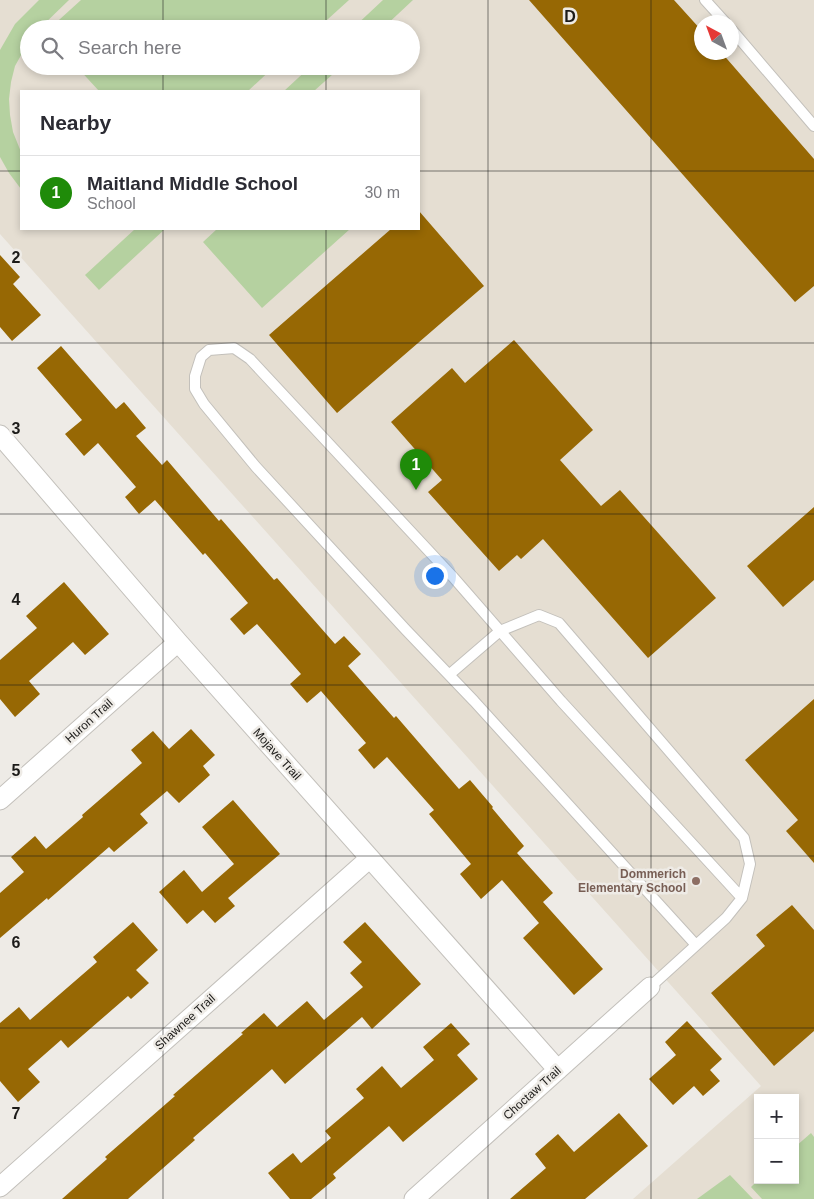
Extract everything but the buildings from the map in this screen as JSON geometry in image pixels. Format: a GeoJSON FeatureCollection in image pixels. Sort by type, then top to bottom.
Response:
{"type":"FeatureCollection","features":[{"type":"Feature","properties":{"kind":"street","name":"Mojave Trail"},"geometry":{"type":"LineString","coordinates":[[0,435],[178,642],[558,1070]]}},
{"type":"Feature","properties":{"kind":"street","name":"Huron Trail"},"geometry":{"type":"LineString","coordinates":[[0,800],[178,642]]}},
{"type":"Feature","properties":{"kind":"street","name":"Shawnee Trail"},"geometry":{"type":"LineString","coordinates":[[0,1187],[370,858]]}},
{"type":"Feature","properties":{"kind":"street","name":"Choctaw Trail"},"geometry":{"type":"LineString","coordinates":[[414,1199],[650,986]]}},
{"type":"Feature","properties":{"kind":"lane"},"geometry":{"type":"LineString","coordinates":[[705,0],[719,15]]}},
{"type":"Feature","properties":{"kind":"lane"},"geometry":{"type":"LineString","coordinates":[[739,38],[814,126]]}},
{"type":"Feature","properties":{"kind":"lane"},"geometry":{"type":"LineString","coordinates":[[696,945],[450,674],[406,630],[256,467],[204,404],[195,389],[201,357],[210,350],[234,348],[250,359],[453,577],[561,701],[742,898]]}},
{"type":"Feature","properties":{"kind":"lane"},"geometry":{"type":"LineString","coordinates":[[450,674],[500,631],[539,615],[559,623],[744,838],[750,864],[742,898],[726,918],[650,986]]}},
{"type":"Feature","properties":{"kind":"shaded area"},"geometry":{"type":"Polygon","coordinates":[[[0,0],[814,0],[814,1199],[633,1199],[761,1086],[0,234],[0,0]]]}},
{"type":"Feature","properties":{"kind":"green space"},"geometry":{"type":"Polygon","coordinates":[[[39,0],[69,0],[48,20],[20,20],[20,57],[15,66],[9,99],[13,132],[20,150],[20,188],[0,157],[0,50],[15,24],[39,0]]]}},
{"type":"Feature","properties":{"kind":"green space"},"geometry":{"type":"Polygon","coordinates":[[[81,0],[349,0],[327,20],[59,20],[81,0]]]}},
{"type":"Feature","properties":{"kind":"green space"},"geometry":{"type":"Polygon","coordinates":[[[383,0],[413,0],[392,20],[362,20],[383,0]]]}},
{"type":"Feature","properties":{"kind":"green space"},"geometry":{"type":"Polygon","coordinates":[[[84,75],[265,75],[249,90],[98,90],[84,75]]]}},
{"type":"Feature","properties":{"kind":"green space"},"geometry":{"type":"Polygon","coordinates":[[[301,75],[332,75],[315,90],[285,90],[301,75]]]}},
{"type":"Feature","properties":{"kind":"green space"},"geometry":{"type":"Polygon","coordinates":[[[134,230],[164,230],[99,290],[85,275],[134,230]]]}},
{"type":"Feature","properties":{"kind":"green space"},"geometry":{"type":"Polygon","coordinates":[[[216,230],[349,230],[262,308],[203,242],[216,230]]]}},
{"type":"Feature","properties":{"kind":"green space"},"geometry":{"type":"Polygon","coordinates":[[[811,1133],[814,1137],[814,1199],[762,1199],[751,1187],[754,1184],[799,1184],[799,1144],[811,1133]]]}},
{"type":"Feature","properties":{"kind":"green space"},"geometry":{"type":"Polygon","coordinates":[[[730,1175],[753,1199],[697,1199],[730,1175]]]}},
{"type":"Feature","properties":{"kind":"place","name":"Maitland Middle School"},"geometry":{"type":"Point","coordinates":[416,490]}},
{"type":"Feature","properties":{"kind":"place","name":"Dommerich Elementary School"},"geometry":{"type":"Point","coordinates":[696,881]}}]}
